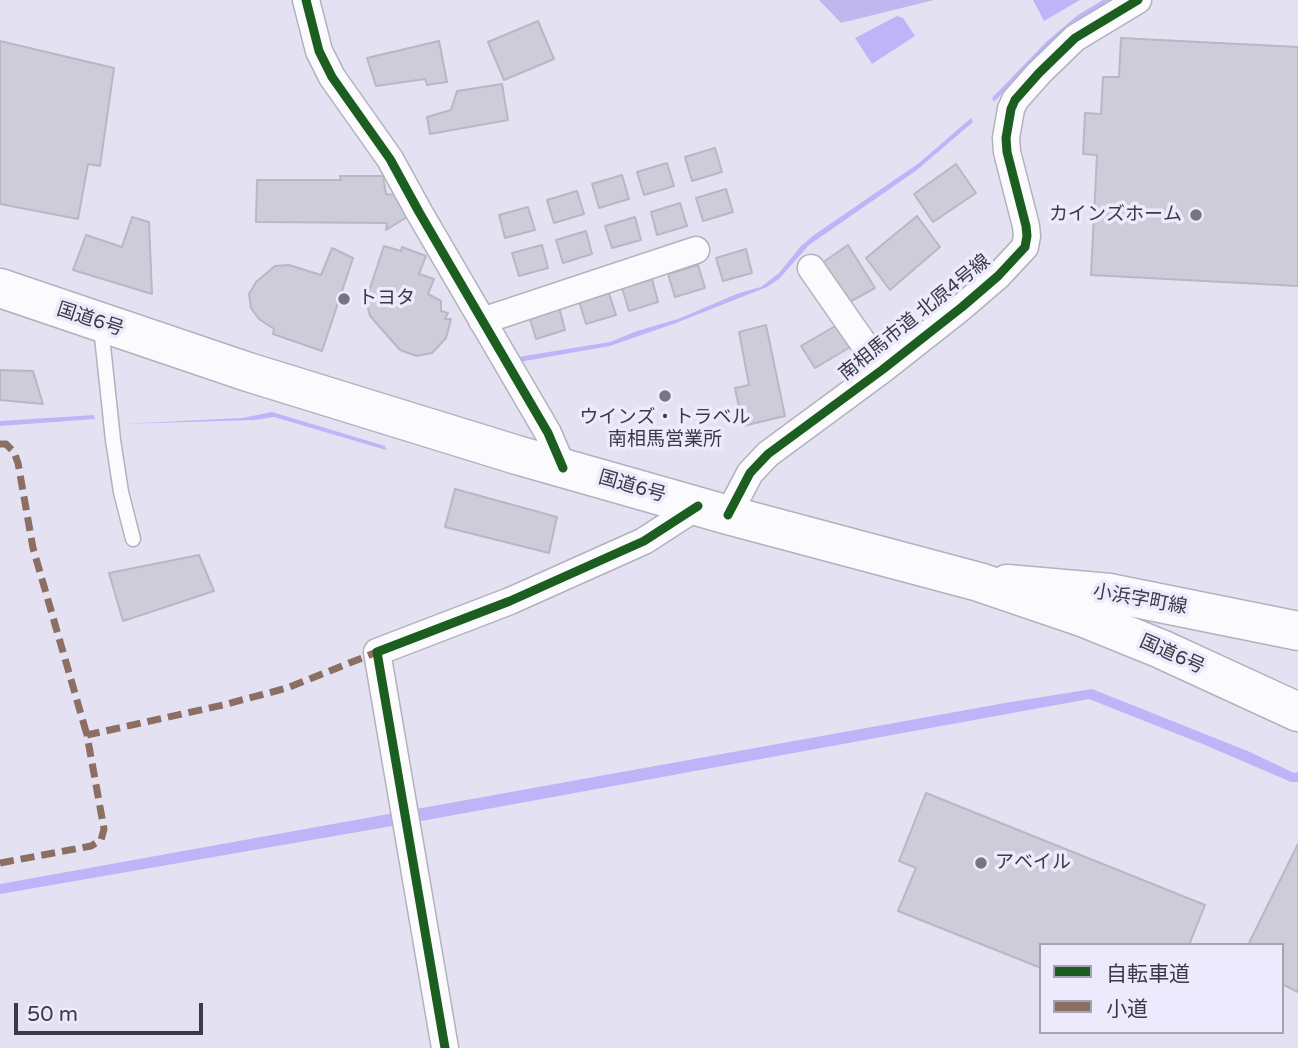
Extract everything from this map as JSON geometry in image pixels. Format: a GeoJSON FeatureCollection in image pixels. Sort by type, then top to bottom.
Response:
{"type":"FeatureCollection","features":[{"type":"Feature","properties":{"kind":"main road","name":"国道6号"},"geometry":{"type":"LineString","coordinates":[[0,288],[248,372],[563,468],[979,582],[1082,617],[1161,649],[1298,712]]}},
{"type":"Feature","properties":{"kind":"main road","name":"小浜字町線"},"geometry":{"type":"LineString","coordinates":[[979,582],[1110,593],[1298,631]]}},
{"type":"Feature","properties":{"kind":"street"},"geometry":{"type":"LineString","coordinates":[[306,0],[319,51],[332,77],[390,159],[418,212],[548,433],[563,468]]}},
{"type":"Feature","properties":{"kind":"street","name":"南相馬市道 北原4号線"},"geometry":{"type":"LineString","coordinates":[[713,510],[768,454],[962,307],[998,276],[1025,247],[1026,226],[1007,152],[1006,138],[1015,100],[1075,38],[1138,0]]}},
{"type":"Feature","properties":{"kind":"street"},"geometry":{"type":"LineString","coordinates":[[482,321],[696,250]]}},
{"type":"Feature","properties":{"kind":"street"},"geometry":{"type":"LineString","coordinates":[[810,268],[882,370]]}},
{"type":"Feature","properties":{"kind":"street"},"geometry":{"type":"LineString","coordinates":[[444,1048],[377,652],[510,601],[713,510]]}},
{"type":"Feature","properties":{"kind":"lane"},"geometry":{"type":"LineString","coordinates":[[100,323],[113,440],[121,492],[133,539]]}},
{"type":"Feature","properties":{"kind":"shaded area"},"geometry":{"type":"Polygon","coordinates":[[[819,0],[934,0],[841,23],[819,0]]]}},
{"type":"Feature","properties":{"kind":"shaded area"},"geometry":{"type":"Polygon","coordinates":[[[1033,0],[1080,0],[1044,21],[1033,0]]]}},
{"type":"Feature","properties":{"kind":"shaded area"},"geometry":{"type":"Polygon","coordinates":[[[1103,0],[1110,0],[1071,25],[1031,62],[994,102],[992,98],[1047,41],[1078,15],[1103,0]]]}},
{"type":"Feature","properties":{"kind":"shaded area"},"geometry":{"type":"Polygon","coordinates":[[[897,16],[903,18],[915,36],[872,64],[855,38],[897,16]]]}},
{"type":"Feature","properties":{"kind":"shaded area"},"geometry":{"type":"Polygon","coordinates":[[[971,118],[973,122],[917,170],[809,245],[779,279],[767,287],[610,346],[519,362],[517,358],[524,356],[610,342],[761,287],[779,273],[801,246],[814,235],[919,163],[971,118]]]}},
{"type":"Feature","properties":{"kind":"shaded area"},"geometry":{"type":"Polygon","coordinates":[[[272,412],[385,446],[386,450],[274,417],[255,420],[121,424],[242,418],[272,412]]]}},
{"type":"Feature","properties":{"kind":"shaded area"},"geometry":{"type":"Polygon","coordinates":[[[94,415],[95,419],[0,426],[0,421],[94,415]]]}},
{"type":"Feature","properties":{"kind":"shaded area"},"geometry":{"type":"Polygon","coordinates":[[[1092,689],[1250,752],[1294,773],[1298,772],[1298,782],[1291,782],[1089,699],[427,820],[0,894],[0,884],[1092,689]]]}},
{"type":"Feature","properties":{"kind":"building"},"geometry":{"type":"Polygon","coordinates":[[[538,21],[554,59],[504,80],[488,42],[538,21]]]}},
{"type":"Feature","properties":{"kind":"building","name":"カインズホーム"},"geometry":{"type":"Polygon","coordinates":[[[1121,38],[1298,47],[1298,286],[1091,275],[1097,155],[1083,154],[1085,113],[1101,114],[1103,77],[1119,77],[1121,38]]]}},
{"type":"Feature","properties":{"kind":"building"},"geometry":{"type":"Polygon","coordinates":[[[0,41],[114,68],[100,166],[88,164],[78,219],[0,204],[0,41]]]}},
{"type":"Feature","properties":{"kind":"building"},"geometry":{"type":"Polygon","coordinates":[[[439,41],[447,82],[427,85],[425,79],[376,86],[367,58],[439,41]]]}},
{"type":"Feature","properties":{"kind":"building"},"geometry":{"type":"Polygon","coordinates":[[[502,84],[508,120],[430,134],[427,117],[451,110],[457,91],[502,84]]]}},
{"type":"Feature","properties":{"kind":"building"},"geometry":{"type":"Polygon","coordinates":[[[715,148],[722,172],[692,181],[685,157],[715,148]]]}},
{"type":"Feature","properties":{"kind":"building"},"geometry":{"type":"Polygon","coordinates":[[[667,163],[674,186],[644,195],[637,172],[667,163]]]}},
{"type":"Feature","properties":{"kind":"building"},"geometry":{"type":"Polygon","coordinates":[[[956,164],[976,193],[933,222],[914,194],[956,164]]]}},
{"type":"Feature","properties":{"kind":"building"},"geometry":{"type":"Polygon","coordinates":[[[622,175],[629,199],[599,208],[592,184],[622,175]]]}},
{"type":"Feature","properties":{"kind":"building"},"geometry":{"type":"Polygon","coordinates":[[[340,176],[383,176],[386,194],[396,195],[407,217],[386,230],[387,223],[256,222],[257,180],[341,180],[340,176]]]}},
{"type":"Feature","properties":{"kind":"building"},"geometry":{"type":"Polygon","coordinates":[[[726,189],[733,212],[703,221],[696,198],[726,189]]]}},
{"type":"Feature","properties":{"kind":"building"},"geometry":{"type":"Polygon","coordinates":[[[577,191],[584,214],[554,223],[547,200],[577,191]]]}},
{"type":"Feature","properties":{"kind":"building"},"geometry":{"type":"Polygon","coordinates":[[[680,203],[687,226],[657,235],[651,212],[680,203]]]}},
{"type":"Feature","properties":{"kind":"building"},"geometry":{"type":"Polygon","coordinates":[[[528,207],[535,230],[505,238],[499,215],[528,207]]]}},
{"type":"Feature","properties":{"kind":"building"},"geometry":{"type":"Polygon","coordinates":[[[917,216],[940,247],[890,290],[866,258],[917,216]]]}},
{"type":"Feature","properties":{"kind":"building"},"geometry":{"type":"Polygon","coordinates":[[[132,217],[149,222],[152,294],[73,270],[86,235],[122,247],[132,217]]]}},
{"type":"Feature","properties":{"kind":"building"},"geometry":{"type":"Polygon","coordinates":[[[635,217],[641,240],[612,248],[605,226],[635,217]]]}},
{"type":"Feature","properties":{"kind":"building"},"geometry":{"type":"Polygon","coordinates":[[[586,231],[592,254],[563,263],[556,240],[586,231]]]}},
{"type":"Feature","properties":{"kind":"building"},"geometry":{"type":"Polygon","coordinates":[[[542,245],[548,268],[519,276],[512,253],[542,245]]]}},
{"type":"Feature","properties":{"kind":"building"},"geometry":{"type":"Polygon","coordinates":[[[848,245],[875,288],[846,304],[822,263],[848,245]]]}},
{"type":"Feature","properties":{"kind":"building"},"geometry":{"type":"Polygon","coordinates":[[[384,246],[401,251],[402,247],[426,256],[419,274],[434,279],[428,294],[441,301],[441,311],[448,313],[445,319],[451,319],[446,338],[432,353],[417,356],[400,350],[370,316],[366,300],[384,246]]]}},
{"type":"Feature","properties":{"kind":"building"},"geometry":{"type":"Polygon","coordinates":[[[332,248],[353,258],[322,351],[273,334],[274,329],[259,319],[251,308],[249,294],[256,282],[275,266],[289,265],[321,275],[332,248]]]}},
{"type":"Feature","properties":{"kind":"building"},"geometry":{"type":"Polygon","coordinates":[[[746,249],[752,273],[723,281],[716,258],[746,249]]]}},
{"type":"Feature","properties":{"kind":"building"},"geometry":{"type":"Polygon","coordinates":[[[698,265],[705,288],[675,297],[668,274],[698,265]]]}},
{"type":"Feature","properties":{"kind":"building"},"geometry":{"type":"Polygon","coordinates":[[[652,279],[658,302],[629,311],[622,288],[652,279]]]}},
{"type":"Feature","properties":{"kind":"building"},"geometry":{"type":"Polygon","coordinates":[[[609,293],[616,315],[586,324],[579,301],[609,293]]]}},
{"type":"Feature","properties":{"kind":"building"},"geometry":{"type":"Polygon","coordinates":[[[559,307],[565,330],[536,339],[529,316],[559,307]]]}},
{"type":"Feature","properties":{"kind":"building"},"geometry":{"type":"Polygon","coordinates":[[[766,325],[785,416],[743,426],[735,388],[749,385],[739,332],[766,325]]]}},
{"type":"Feature","properties":{"kind":"building"},"geometry":{"type":"Polygon","coordinates":[[[837,325],[852,346],[815,368],[801,346],[837,325]]]}},
{"type":"Feature","properties":{"kind":"building"},"geometry":{"type":"Polygon","coordinates":[[[0,370],[33,371],[43,404],[0,400],[0,370]]]}},
{"type":"Feature","properties":{"kind":"building"},"geometry":{"type":"Polygon","coordinates":[[[455,489],[557,517],[549,553],[445,527],[455,489]]]}},
{"type":"Feature","properties":{"kind":"building"},"geometry":{"type":"Polygon","coordinates":[[[199,555],[214,591],[123,621],[109,573],[199,555]]]}},
{"type":"Feature","properties":{"kind":"building"},"geometry":{"type":"Polygon","coordinates":[[[926,793],[1205,905],[1190,943],[1039,943],[1039,967],[898,911],[916,868],[899,861],[926,793]]]}},
{"type":"Feature","properties":{"kind":"building"},"geometry":{"type":"Polygon","coordinates":[[[1298,844],[1298,992],[1284,985],[1284,943],[1249,943],[1298,844]]]}},
{"type":"Feature","properties":{"kind":"marked path"},"geometry":{"type":"LineString","coordinates":[[0,444],[6,444],[14,452],[18,463],[33,548],[87,735]]}},
{"type":"Feature","properties":{"kind":"marked path"},"geometry":{"type":"LineString","coordinates":[[0,863],[91,846],[101,840],[104,829],[87,735],[287,688],[377,652]]}},
{"type":"Feature","properties":{"kind":"cycle path"},"geometry":{"type":"LineString","coordinates":[[306,0],[319,51],[332,77],[390,159],[548,433],[563,468]]}},
{"type":"Feature","properties":{"kind":"cycle path"},"geometry":{"type":"LineString","coordinates":[[728,515],[750,473],[768,454],[962,307],[998,276],[1025,247],[1026,226],[1007,152],[1006,138],[1015,100],[1075,38],[1138,0]]}},
{"type":"Feature","properties":{"kind":"cycle path"},"geometry":{"type":"LineString","coordinates":[[445,1048],[377,652],[510,601],[644,541],[698,506]]}},
{"type":"Feature","properties":{"kind":"place","name":"カインズホーム"},"geometry":{"type":"Point","coordinates":[1196,215]}},
{"type":"Feature","properties":{"kind":"place","name":"トヨタ"},"geometry":{"type":"Point","coordinates":[344,299]}},
{"type":"Feature","properties":{"kind":"place","name":"ウインズ・トラベル 南相馬営業所"},"geometry":{"type":"Point","coordinates":[665,396]}},
{"type":"Feature","properties":{"kind":"place","name":"アベイル"},"geometry":{"type":"Point","coordinates":[981,863]}}]}
